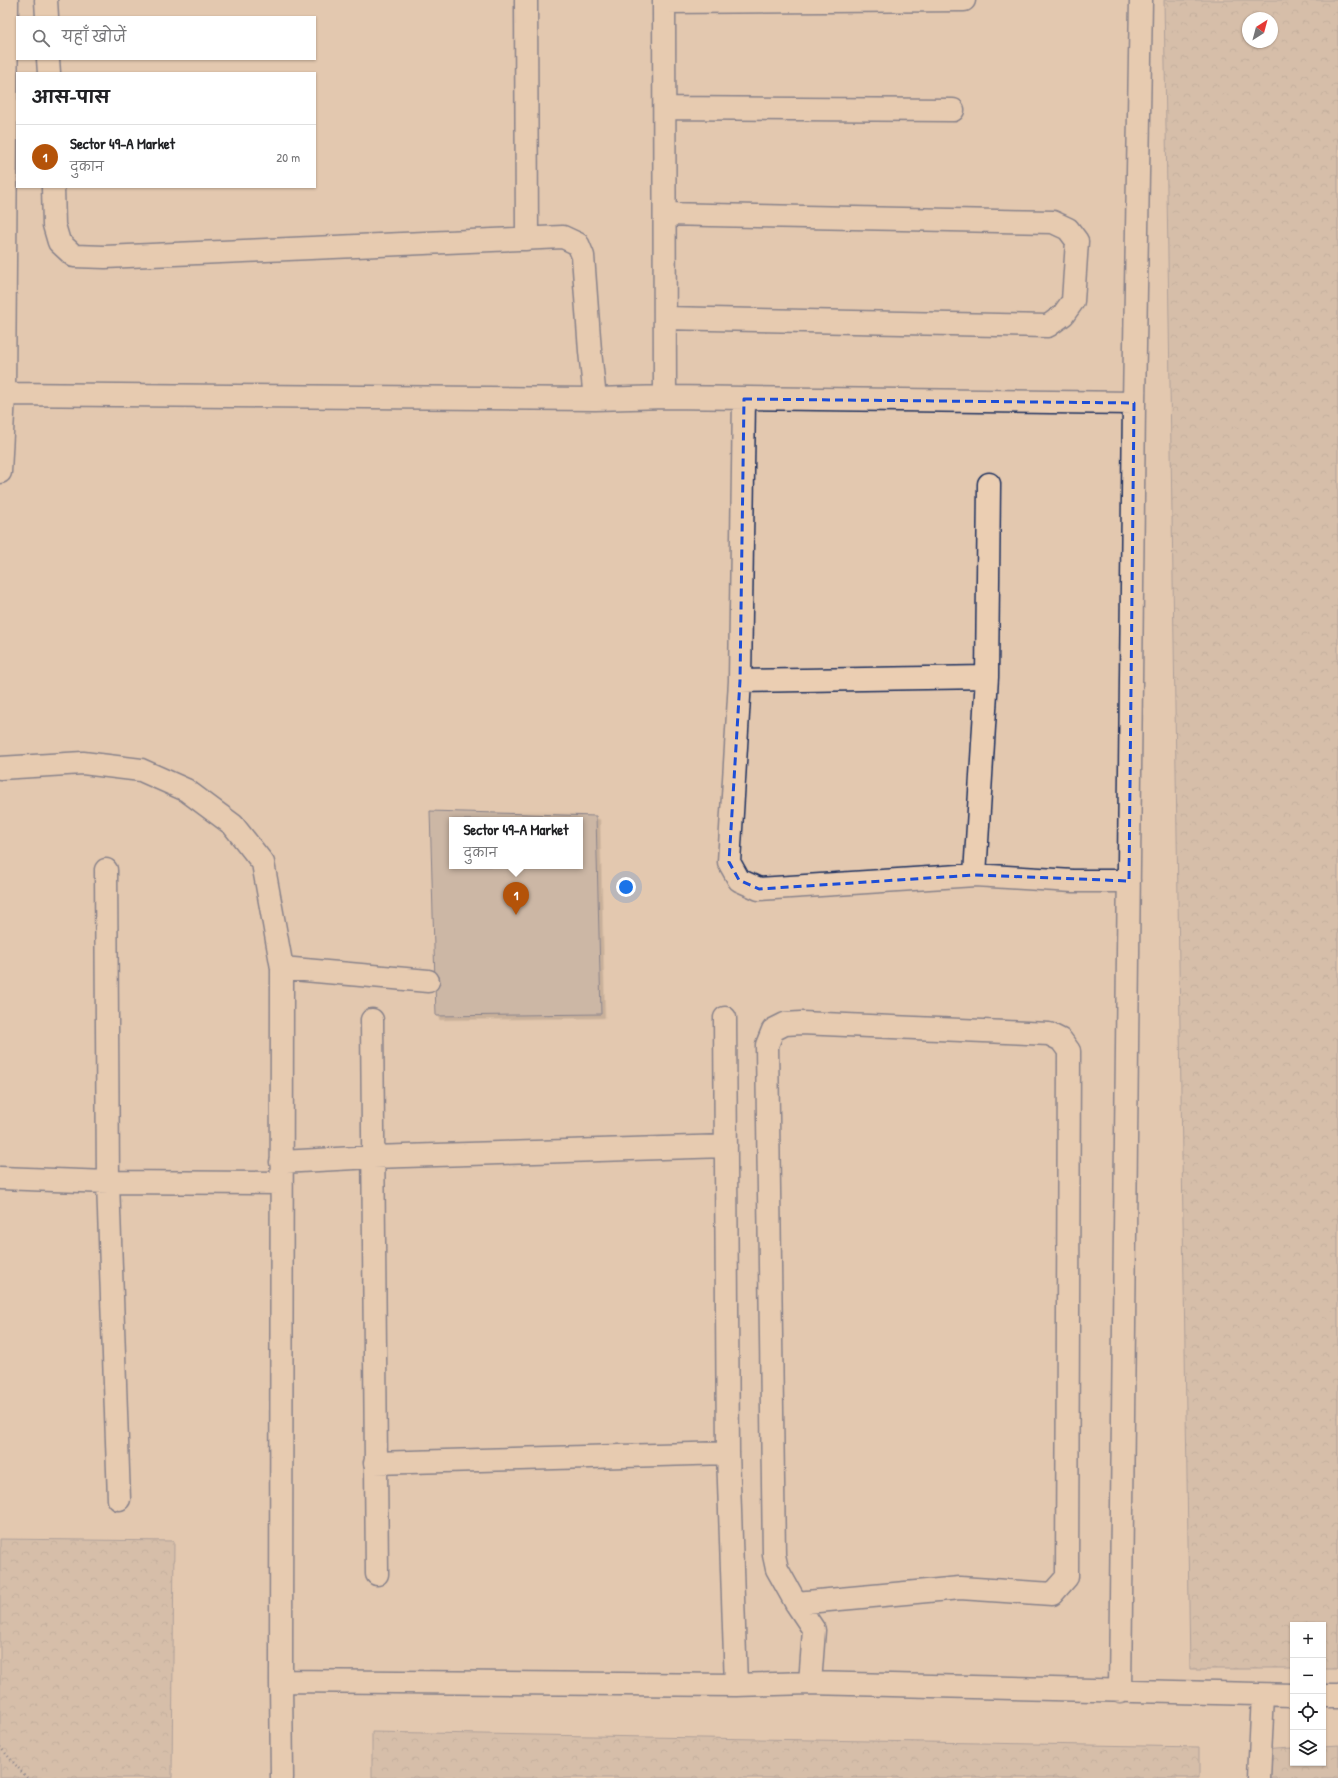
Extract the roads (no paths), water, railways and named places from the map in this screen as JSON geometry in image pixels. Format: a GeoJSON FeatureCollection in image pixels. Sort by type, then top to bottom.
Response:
{"type":"FeatureCollection","features":[{"type":"Feature","properties":{"kind":"street"},"geometry":{"type":"LineString","coordinates":[[0,472],[4,394],[3,190],[7,0]]}},
{"type":"Feature","properties":{"kind":"street"},"geometry":{"type":"LineString","coordinates":[[46,0],[47,16]]}},
{"type":"Feature","properties":{"kind":"street"},"geometry":{"type":"LineString","coordinates":[[526,0],[527,239]]}},
{"type":"Feature","properties":{"kind":"street"},"geometry":{"type":"LineString","coordinates":[[665,398],[664,1],[964,0]]}},
{"type":"Feature","properties":{"kind":"street"},"geometry":{"type":"LineString","coordinates":[[1120,1692],[1134,403],[1141,0]]}},
{"type":"Feature","properties":{"kind":"street"},"geometry":{"type":"LineString","coordinates":[[48,60],[49,72]]}},
{"type":"Feature","properties":{"kind":"street"},"geometry":{"type":"LineString","coordinates":[[665,108],[953,110]]}},
{"type":"Feature","properties":{"kind":"street"},"geometry":{"type":"LineString","coordinates":[[53,188],[54,225],[59,242],[74,256],[105,257],[563,237],[578,244],[584,256],[590,351],[595,399]]}},
{"type":"Feature","properties":{"kind":"street"},"geometry":{"type":"LineString","coordinates":[[665,214],[1053,222],[1068,229],[1077,241],[1073,301],[1063,315],[1048,326],[665,318]]}},
{"type":"Feature","properties":{"kind":"street"},"geometry":{"type":"LineString","coordinates":[[4,394],[595,399],[665,398],[1134,403]]}},
{"type":"Feature","properties":{"kind":"street"},"geometry":{"type":"LineString","coordinates":[[744,399],[740,681],[729,862],[739,880],[759,889],[975,875],[1129,881]]}},
{"type":"Feature","properties":{"kind":"street"},"geometry":{"type":"LineString","coordinates":[[975,875],[987,677],[989,484]]}},
{"type":"Feature","properties":{"kind":"street"},"geometry":{"type":"LineString","coordinates":[[740,681],[987,677]]}},
{"type":"Feature","properties":{"kind":"street"},"geometry":{"type":"LineString","coordinates":[[0,768],[90,764],[141,770],[186,790],[233,825],[263,863],[282,968],[280,1680],[282,1778]]}},
{"type":"Feature","properties":{"kind":"street"},"geometry":{"type":"LineString","coordinates":[[106,870],[108,1182],[118,1500]]}},
{"type":"Feature","properties":{"kind":"street"},"geometry":{"type":"LineString","coordinates":[[282,968],[428,981]]}},
{"type":"Feature","properties":{"kind":"street"},"geometry":{"type":"LineString","coordinates":[[725,1018],[728,1453],[736,1685]]}},
{"type":"Feature","properties":{"kind":"street"},"geometry":{"type":"LineString","coordinates":[[372,1020],[377,1574]]}},
{"type":"Feature","properties":{"kind":"street"},"geometry":{"type":"LineString","coordinates":[[796,1603],[960,1588],[1052,1594],[1066,1577],[1068,1051],[1061,1040],[1049,1034],[801,1023],[785,1024],[773,1030],[767,1045],[774,1555],[777,1569],[796,1603],[814,1630],[810,1683]]}},
{"type":"Feature","properties":{"kind":"street"},"geometry":{"type":"LineString","coordinates":[[0,1178],[108,1182],[281,1172],[373,1157],[726,1146]]}},
{"type":"Feature","properties":{"kind":"street"},"geometry":{"type":"LineString","coordinates":[[376,1463],[728,1453]]}},
{"type":"Feature","properties":{"kind":"street"},"geometry":{"type":"LineString","coordinates":[[280,1680],[736,1685],[810,1683],[1120,1692],[1290,1695]]}},
{"type":"Feature","properties":{"kind":"street"},"geometry":{"type":"LineString","coordinates":[[1259,1778],[1263,1695]]}},
{"type":"Feature","properties":{"kind":"street"},"geometry":{"type":"LineString","coordinates":[[1326,1696],[1338,1696]]}},
{"type":"Feature","properties":{"kind":"place","name":"Sector 49-A Market"},"geometry":{"type":"Point","coordinates":[516,915]}}]}
